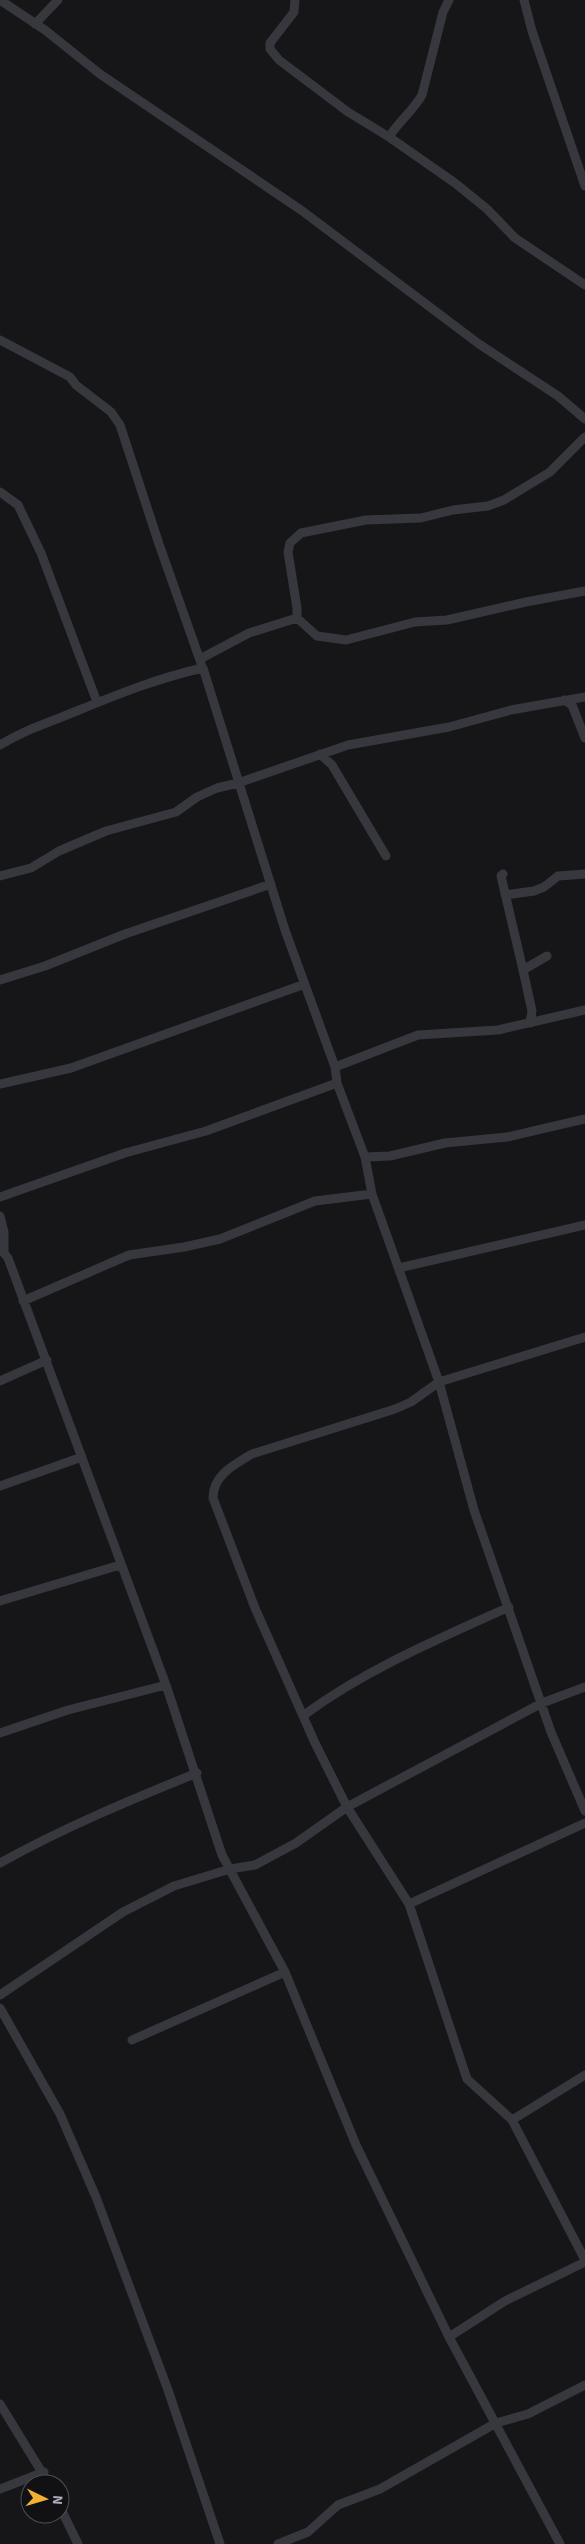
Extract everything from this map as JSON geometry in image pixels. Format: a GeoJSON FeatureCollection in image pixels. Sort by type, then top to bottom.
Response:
{"type":"FeatureCollection","features":[{"type":"Feature","properties":{"kind":"street"},"geometry":{"type":"LineString","coordinates":[[0,0],[35,24],[100,74],[301,210],[479,344],[558,396],[585,419]]}},
{"type":"Feature","properties":{"kind":"street"},"geometry":{"type":"LineString","coordinates":[[35,24],[58,0]]}},
{"type":"Feature","properties":{"kind":"street"},"geometry":{"type":"LineString","coordinates":[[294,0],[294,12],[270,43],[270,49],[278,60],[348,112],[389,137],[455,183],[487,209],[515,238],[585,285]]}},
{"type":"Feature","properties":{"kind":"street"},"geometry":{"type":"LineString","coordinates":[[389,137],[399,122],[416,106],[422,95],[443,12],[449,0]]}},
{"type":"Feature","properties":{"kind":"street"},"geometry":{"type":"LineString","coordinates":[[524,0],[532,31],[585,186]]}},
{"type":"Feature","properties":{"kind":"street"},"geometry":{"type":"LineString","coordinates":[[0,340],[70,377],[76,385],[111,412],[120,424],[201,664],[271,884],[335,1067],[337,1083],[365,1157],[372,1194],[439,1382],[474,1510],[551,1732],[585,1811]]}},
{"type":"Feature","properties":{"kind":"street"},"geometry":{"type":"LineString","coordinates":[[297,618],[298,608],[288,552],[290,543],[301,532],[366,520],[421,518],[453,510],[488,506],[504,500],[550,472],[585,437]]}},
{"type":"Feature","properties":{"kind":"street"},"geometry":{"type":"LineString","coordinates":[[0,492],[18,505],[41,553],[97,702]]}},
{"type":"Feature","properties":{"kind":"street"},"geometry":{"type":"LineString","coordinates":[[297,618],[317,636],[346,640],[415,622],[447,620],[585,591]]}},
{"type":"Feature","properties":{"kind":"street"},"geometry":{"type":"LineString","coordinates":[[0,745],[17,734],[201,664],[248,633],[297,618]]}},
{"type":"Feature","properties":{"kind":"street"},"geometry":{"type":"LineString","coordinates":[[0,876],[31,868],[59,851],[106,831],[171,814],[217,788],[238,783],[348,745],[449,727],[511,710],[585,696]]}},
{"type":"Feature","properties":{"kind":"street"},"geometry":{"type":"LineString","coordinates":[[564,700],[572,705],[585,738]]}},
{"type":"Feature","properties":{"kind":"street"},"geometry":{"type":"LineString","coordinates":[[320,754],[327,758],[337,771],[386,856]]}},
{"type":"Feature","properties":{"kind":"street"},"geometry":{"type":"LineString","coordinates":[[503,874],[501,876],[505,896],[532,1011],[530,1023]]}},
{"type":"Feature","properties":{"kind":"street"},"geometry":{"type":"LineString","coordinates":[[505,896],[534,891],[544,887],[558,876],[585,874]]}},
{"type":"Feature","properties":{"kind":"street"},"geometry":{"type":"LineString","coordinates":[[0,980],[36,969],[125,934],[271,884]]}},
{"type":"Feature","properties":{"kind":"street"},"geometry":{"type":"LineString","coordinates":[[523,970],[547,956]]}},
{"type":"Feature","properties":{"kind":"street"},"geometry":{"type":"LineString","coordinates":[[0,1084],[71,1068],[306,984]]}},
{"type":"Feature","properties":{"kind":"street"},"geometry":{"type":"LineString","coordinates":[[335,1067],[418,1035],[498,1030],[585,1010]]}},
{"type":"Feature","properties":{"kind":"street"},"geometry":{"type":"LineString","coordinates":[[0,1197],[125,1153],[206,1131],[337,1083]]}},
{"type":"Feature","properties":{"kind":"street"},"geometry":{"type":"LineString","coordinates":[[365,1157],[390,1156],[445,1143],[507,1137],[585,1119]]}},
{"type":"Feature","properties":{"kind":"street"},"geometry":{"type":"LineString","coordinates":[[23,1301],[129,1255],[184,1248],[220,1239],[315,1201],[372,1194]]}},
{"type":"Feature","properties":{"kind":"street"},"geometry":{"type":"LineString","coordinates":[[0,1216],[4,1232],[2,1250],[8,1258],[166,1685],[197,1773],[222,1855],[285,1972],[356,2145],[448,2336],[560,2544]]}},
{"type":"Feature","properties":{"kind":"street"},"geometry":{"type":"LineString","coordinates":[[399,1268],[585,1226]]}},
{"type":"Feature","properties":{"kind":"street"},"geometry":{"type":"LineString","coordinates":[[448,2336],[505,2301],[585,2261],[512,2120],[467,2079],[409,1904],[347,1807],[315,1743],[218,1518],[212,1498],[213,1488],[231,1467],[252,1454],[411,1402],[439,1382],[585,1337]]}},
{"type":"Feature","properties":{"kind":"street"},"geometry":{"type":"LineString","coordinates":[[0,1381],[46,1360]]}},
{"type":"Feature","properties":{"kind":"street"},"geometry":{"type":"LineString","coordinates":[[0,1486],[82,1457]]}},
{"type":"Feature","properties":{"kind":"street"},"geometry":{"type":"LineString","coordinates":[[0,1601],[120,1565]]}},
{"type":"Feature","properties":{"kind":"street"},"geometry":{"type":"LineString","coordinates":[[304,1715],[340,1689],[398,1657],[509,1607]]}},
{"type":"Feature","properties":{"kind":"street"},"geometry":{"type":"LineString","coordinates":[[0,1733],[68,1710],[166,1685]]}},
{"type":"Feature","properties":{"kind":"street"},"geometry":{"type":"LineString","coordinates":[[0,1995],[124,1912],[174,1886],[230,1869],[255,1865],[296,1842],[347,1807],[542,1703],[585,1687]]}},
{"type":"Feature","properties":{"kind":"street"},"geometry":{"type":"LineString","coordinates":[[0,1863],[27,1848],[145,1794],[197,1773]]}},
{"type":"Feature","properties":{"kind":"street"},"geometry":{"type":"LineString","coordinates":[[409,1904],[585,1823]]}},
{"type":"Feature","properties":{"kind":"street"},"geometry":{"type":"LineString","coordinates":[[132,2040],[285,1972]]}},
{"type":"Feature","properties":{"kind":"street"},"geometry":{"type":"LineString","coordinates":[[0,2008],[60,2114],[96,2197],[168,2390],[220,2544]]}},
{"type":"Feature","properties":{"kind":"street"},"geometry":{"type":"LineString","coordinates":[[512,2120],[585,2075]]}},
{"type":"Feature","properties":{"kind":"street"},"geometry":{"type":"LineString","coordinates":[[278,2544],[308,2532],[338,2505],[380,2490],[496,2423],[528,2414],[585,2385]]}},
{"type":"Feature","properties":{"kind":"street"},"geometry":{"type":"LineString","coordinates":[[0,2404],[44,2472],[0,2489]]}},
{"type":"Feature","properties":{"kind":"street"},"geometry":{"type":"LineString","coordinates":[[68,2524],[78,2544]]}}]}
